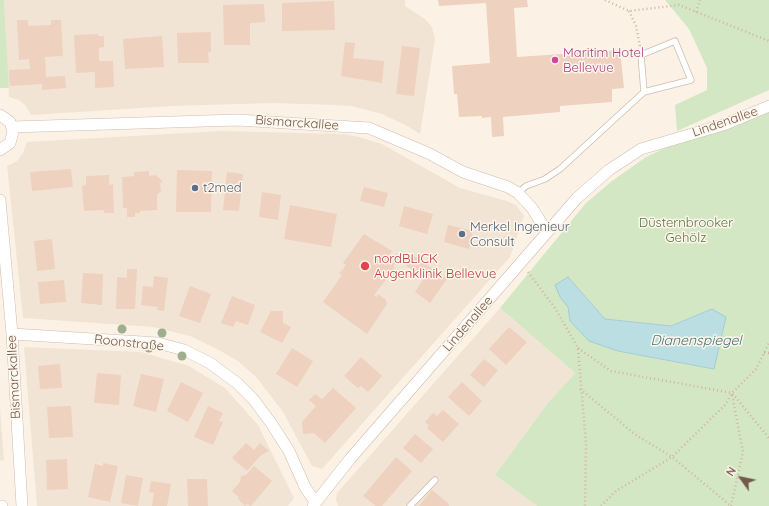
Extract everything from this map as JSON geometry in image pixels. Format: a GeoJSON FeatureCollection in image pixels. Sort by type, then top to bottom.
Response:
{"type":"FeatureCollection","features":[{"type":"Feature","properties":{"kind":"street","name":"Lindenallee"},"geometry":{"type":"LineString","coordinates":[[314,504],[350,459],[548,232],[582,194],[609,170],[641,149],[726,124],[769,106]]}},
{"type":"Feature","properties":{"kind":"street"},"geometry":{"type":"LineString","coordinates":[[0,115],[6,118],[12,127],[12,138],[10,143],[0,150]]}},
{"type":"Feature","properties":{"kind":"street","name":"Bismarckallee"},"geometry":{"type":"LineString","coordinates":[[12,127],[237,120],[369,128],[430,154],[463,172],[508,187],[518,193],[532,208],[548,232]]}},
{"type":"Feature","properties":{"kind":"street","name":"Bismarckallee"},"geometry":{"type":"LineString","coordinates":[[0,200],[12,334],[22,506]]}},
{"type":"Feature","properties":{"kind":"street","name":"Roonstraße"},"geometry":{"type":"LineString","coordinates":[[12,334],[158,343],[184,350],[210,363],[237,383],[254,400],[272,423],[289,451],[314,504]]}},
{"type":"Feature","properties":{"kind":"lane"},"geometry":{"type":"LineString","coordinates":[[518,193],[526,186],[545,179],[560,169],[644,92],[691,80],[675,41],[642,56],[644,92]]}},
{"type":"Feature","properties":{"kind":"lane"},"geometry":{"type":"LineString","coordinates":[[410,506],[435,480]]}},
{"type":"Feature","properties":{"kind":"path"},"geometry":{"type":"LineString","coordinates":[[605,0],[629,11],[679,5],[769,41]]}},
{"type":"Feature","properties":{"kind":"path"},"geometry":{"type":"LineString","coordinates":[[696,12],[700,0]]}},
{"type":"Feature","properties":{"kind":"path"},"geometry":{"type":"LineString","coordinates":[[629,11],[636,26],[642,56]]}},
{"type":"Feature","properties":{"kind":"path"},"geometry":{"type":"LineString","coordinates":[[521,264],[555,308],[578,348],[611,371],[732,393],[769,438]]}},
{"type":"Feature","properties":{"kind":"path"},"geometry":{"type":"LineString","coordinates":[[601,506],[616,491],[672,457],[725,405],[732,393],[756,369],[769,343]]}},
{"type":"Feature","properties":{"kind":"path"},"geometry":{"type":"LineString","coordinates":[[578,348],[580,389],[586,444],[585,506]]}},
{"type":"Feature","properties":{"kind":"path"},"geometry":{"type":"LineString","coordinates":[[764,353],[769,353]]}},
{"type":"Feature","properties":{"kind":"path"},"geometry":{"type":"LineString","coordinates":[[580,389],[636,435],[672,457],[731,506],[743,452],[732,393]]}},
{"type":"Feature","properties":{"kind":"shaded area"},"geometry":{"type":"Polygon","coordinates":[[[4,0],[405,0],[405,6],[425,19],[432,27],[435,39],[420,134],[382,114],[351,106],[333,105],[273,103],[173,106],[31,115],[26,106],[19,100],[9,97],[4,0]]]}},
{"type":"Feature","properties":{"kind":"shaded area"},"geometry":{"type":"Polygon","coordinates":[[[221,131],[343,134],[359,137],[382,144],[460,188],[507,201],[516,205],[524,216],[510,257],[322,469],[312,466],[283,412],[257,378],[238,361],[217,349],[190,336],[153,327],[23,318],[7,166],[17,161],[23,153],[27,142],[221,131]]]}},
{"type":"Feature","properties":{"kind":"shaded area"},"geometry":{"type":"Polygon","coordinates":[[[500,308],[575,373],[547,404],[495,475],[537,506],[338,506],[336,500],[337,493],[500,308]]]}},
{"type":"Feature","properties":{"kind":"shaded area"},"geometry":{"type":"Polygon","coordinates":[[[24,347],[141,352],[189,366],[225,388],[258,425],[294,498],[288,506],[37,506],[24,347]]]}},
{"type":"Feature","properties":{"kind":"shaded area"},"geometry":{"type":"Polygon","coordinates":[[[0,407],[4,461],[0,460],[0,407]]]}},
{"type":"Feature","properties":{"kind":"green space"},"geometry":{"type":"Polygon","coordinates":[[[0,0],[4,0],[9,88],[0,88],[0,0]]]}},
{"type":"Feature","properties":{"kind":"green space"},"geometry":{"type":"Polygon","coordinates":[[[665,0],[769,0],[769,90],[677,131],[675,105],[707,90],[707,68],[689,29],[665,0]]]}},
{"type":"Feature","properties":{"kind":"green space","name":"Düsternbrooker Gehölz"},"geometry":{"type":"Polygon","coordinates":[[[769,112],[769,506],[537,506],[495,475],[547,404],[575,373],[500,308],[586,203],[612,181],[646,157],[678,142],[721,130],[769,112]],[[568,277],[570,321],[618,351],[714,369],[712,309],[671,326],[605,319],[568,277]]]}},
{"type":"Feature","properties":{"kind":"water","name":"Dianenspiegel"},"geometry":{"type":"Polygon","coordinates":[[[568,277],[605,319],[671,326],[712,309],[726,317],[714,369],[618,351],[589,341],[570,321],[568,307],[560,297],[555,285],[568,277]]]}},
{"type":"Feature","properties":{"kind":"building","name":"Maritim Hotel Bellevue"},"geometry":{"type":"Polygon","coordinates":[[[438,0],[527,0],[528,7],[514,8],[517,57],[620,50],[624,88],[612,89],[612,102],[560,106],[560,112],[503,117],[504,136],[492,137],[491,117],[459,117],[457,94],[454,94],[452,66],[490,63],[486,3],[439,6],[438,0]]]}},
{"type":"Feature","properties":{"kind":"building"},"geometry":{"type":"Polygon","coordinates":[[[334,1],[335,30],[282,31],[282,3],[334,1]]]}},
{"type":"Feature","properties":{"kind":"building"},"geometry":{"type":"Polygon","coordinates":[[[264,4],[265,22],[250,23],[250,45],[224,45],[223,5],[264,4]]]}},
{"type":"Feature","properties":{"kind":"building"},"geometry":{"type":"Polygon","coordinates":[[[17,20],[28,20],[28,26],[51,25],[51,20],[61,20],[63,56],[45,57],[46,77],[65,76],[66,88],[42,90],[42,84],[10,86],[9,70],[30,69],[29,59],[19,60],[17,20]]]}},
{"type":"Feature","properties":{"kind":"building"},"geometry":{"type":"Polygon","coordinates":[[[211,32],[211,52],[208,52],[209,63],[178,63],[177,33],[211,32]]]}},
{"type":"Feature","properties":{"kind":"building"},"geometry":{"type":"Polygon","coordinates":[[[98,34],[98,36],[104,36],[104,47],[99,48],[99,61],[113,61],[114,87],[95,88],[95,72],[76,73],[74,35],[98,34]]]}},
{"type":"Feature","properties":{"kind":"building"},"geometry":{"type":"Polygon","coordinates":[[[162,36],[164,67],[125,69],[123,39],[162,36]]]}},
{"type":"Feature","properties":{"kind":"building"},"geometry":{"type":"Polygon","coordinates":[[[345,42],[355,43],[353,58],[384,61],[382,83],[341,76],[345,42]]]}},
{"type":"Feature","properties":{"kind":"building"},"geometry":{"type":"Polygon","coordinates":[[[402,46],[420,48],[414,96],[396,94],[402,46]]]}},
{"type":"Feature","properties":{"kind":"building"},"geometry":{"type":"Polygon","coordinates":[[[71,169],[73,187],[32,191],[30,172],[71,169]]]}},
{"type":"Feature","properties":{"kind":"building"},"geometry":{"type":"Polygon","coordinates":[[[177,170],[212,171],[211,212],[176,212],[177,170]]]}},
{"type":"Feature","properties":{"kind":"building"},"geometry":{"type":"Polygon","coordinates":[[[149,171],[149,176],[156,175],[163,182],[160,183],[161,191],[157,195],[157,210],[140,211],[140,213],[135,213],[135,217],[127,217],[127,208],[123,208],[122,177],[134,176],[134,172],[149,171]]]}},
{"type":"Feature","properties":{"kind":"building"},"geometry":{"type":"Polygon","coordinates":[[[227,172],[243,174],[239,211],[223,210],[227,172]]]}},
{"type":"Feature","properties":{"kind":"building"},"geometry":{"type":"Polygon","coordinates":[[[109,175],[109,185],[113,184],[114,213],[104,213],[104,210],[84,211],[82,186],[86,185],[86,176],[109,175]]]}},
{"type":"Feature","properties":{"kind":"building"},"geometry":{"type":"Polygon","coordinates":[[[364,187],[388,193],[384,207],[360,201],[364,187]]]}},
{"type":"Feature","properties":{"kind":"building"},"geometry":{"type":"Polygon","coordinates":[[[262,192],[281,195],[278,220],[259,217],[262,192]]]}},
{"type":"Feature","properties":{"kind":"building"},"geometry":{"type":"Polygon","coordinates":[[[290,205],[337,214],[331,247],[284,239],[290,205]]]}},
{"type":"Feature","properties":{"kind":"building"},"geometry":{"type":"Polygon","coordinates":[[[404,206],[433,214],[427,234],[399,226],[404,206]]]}},
{"type":"Feature","properties":{"kind":"building"},"geometry":{"type":"Polygon","coordinates":[[[448,225],[473,231],[469,249],[444,242],[448,225]]]}},
{"type":"Feature","properties":{"kind":"building"},"geometry":{"type":"Polygon","coordinates":[[[364,234],[392,251],[390,254],[394,257],[396,253],[401,257],[404,253],[409,256],[413,255],[447,279],[430,303],[415,292],[424,278],[398,260],[393,266],[395,268],[374,295],[377,297],[378,294],[386,300],[387,304],[367,334],[323,302],[342,275],[339,274],[346,265],[343,263],[364,234]]]}},
{"type":"Feature","properties":{"kind":"building"},"geometry":{"type":"Polygon","coordinates":[[[52,239],[55,269],[37,271],[34,241],[52,239]]]}},
{"type":"Feature","properties":{"kind":"building"},"geometry":{"type":"Polygon","coordinates":[[[127,269],[137,269],[135,309],[116,309],[117,277],[127,278],[127,269]]]}},
{"type":"Feature","properties":{"kind":"building"},"geometry":{"type":"Polygon","coordinates":[[[83,273],[103,274],[102,305],[81,303],[83,273]]]}},
{"type":"Feature","properties":{"kind":"building"},"geometry":{"type":"Polygon","coordinates":[[[154,276],[168,278],[164,311],[157,310],[158,307],[141,305],[143,286],[153,287],[154,276]]]}},
{"type":"Feature","properties":{"kind":"building"},"geometry":{"type":"Polygon","coordinates":[[[64,280],[66,302],[40,304],[38,282],[64,280]]]}},
{"type":"Feature","properties":{"kind":"building"},"geometry":{"type":"Polygon","coordinates":[[[190,286],[211,294],[200,323],[179,316],[190,286]]]}},
{"type":"Feature","properties":{"kind":"building"},"geometry":{"type":"Polygon","coordinates":[[[232,296],[255,305],[248,325],[236,321],[233,327],[221,323],[232,296]]]}},
{"type":"Feature","properties":{"kind":"building"},"geometry":{"type":"Polygon","coordinates":[[[271,311],[283,311],[283,323],[291,327],[282,343],[260,332],[271,311]]]}},
{"type":"Feature","properties":{"kind":"building"},"geometry":{"type":"Polygon","coordinates":[[[509,327],[527,342],[506,365],[489,349],[509,327]]]}},
{"type":"Feature","properties":{"kind":"building"},"geometry":{"type":"Polygon","coordinates":[[[292,348],[313,361],[297,387],[276,374],[292,348]]]}},
{"type":"Feature","properties":{"kind":"building"},"geometry":{"type":"Polygon","coordinates":[[[361,357],[382,376],[368,392],[361,386],[358,388],[344,376],[361,357]]]}},
{"type":"Feature","properties":{"kind":"building"},"geometry":{"type":"Polygon","coordinates":[[[484,359],[498,370],[484,387],[470,375],[484,359]]]}},
{"type":"Feature","properties":{"kind":"building"},"geometry":{"type":"Polygon","coordinates":[[[60,364],[62,388],[40,389],[38,366],[60,364]]]}},
{"type":"Feature","properties":{"kind":"building"},"geometry":{"type":"Polygon","coordinates":[[[97,373],[121,375],[119,405],[94,403],[97,373]]]}},
{"type":"Feature","properties":{"kind":"building"},"geometry":{"type":"Polygon","coordinates":[[[141,374],[164,379],[156,412],[133,406],[141,374]]]}},
{"type":"Feature","properties":{"kind":"building"},"geometry":{"type":"Polygon","coordinates":[[[181,382],[203,393],[188,422],[167,411],[181,382]]]}},
{"type":"Feature","properties":{"kind":"building"},"geometry":{"type":"Polygon","coordinates":[[[462,382],[482,401],[469,416],[448,397],[462,382]]]}},
{"type":"Feature","properties":{"kind":"building"},"geometry":{"type":"Polygon","coordinates":[[[333,388],[356,408],[325,443],[314,433],[303,434],[302,422],[316,406],[309,400],[315,394],[322,399],[333,388]]]}},
{"type":"Feature","properties":{"kind":"building"},"geometry":{"type":"Polygon","coordinates":[[[71,406],[73,437],[49,438],[47,407],[71,406]]]}},
{"type":"Feature","properties":{"kind":"building"},"geometry":{"type":"Polygon","coordinates":[[[208,406],[223,413],[219,421],[223,422],[213,445],[194,437],[208,406]]]}},
{"type":"Feature","properties":{"kind":"building"},"geometry":{"type":"Polygon","coordinates":[[[443,410],[459,424],[443,442],[427,428],[429,425],[425,422],[433,413],[437,416],[443,410]]]}},
{"type":"Feature","properties":{"kind":"building"},"geometry":{"type":"Polygon","coordinates":[[[415,434],[433,449],[421,463],[403,448],[415,434]]]}},
{"type":"Feature","properties":{"kind":"building"},"geometry":{"type":"Polygon","coordinates":[[[246,443],[254,450],[260,443],[269,451],[260,456],[247,471],[232,458],[246,443]]]}},
{"type":"Feature","properties":{"kind":"building"},"geometry":{"type":"Polygon","coordinates":[[[396,457],[412,471],[382,506],[376,506],[363,496],[396,457]]]}},
{"type":"Feature","properties":{"kind":"building"},"geometry":{"type":"Polygon","coordinates":[[[67,459],[68,489],[47,490],[46,460],[67,459]]]}},
{"type":"Feature","properties":{"kind":"building"},"geometry":{"type":"Polygon","coordinates":[[[103,463],[118,466],[110,502],[88,497],[95,464],[103,466],[103,463]]]}},
{"type":"Feature","properties":{"kind":"building"},"geometry":{"type":"Polygon","coordinates":[[[254,466],[272,481],[251,506],[247,504],[245,506],[238,499],[239,497],[232,491],[240,482],[241,476],[246,475],[254,466]]]}},
{"type":"Feature","properties":{"kind":"building"},"geometry":{"type":"Polygon","coordinates":[[[126,475],[143,478],[138,506],[121,503],[126,475]]]}},
{"type":"Feature","properties":{"kind":"building"},"geometry":{"type":"Polygon","coordinates":[[[187,479],[207,479],[208,506],[188,506],[187,479]]]}},
{"type":"Feature","properties":{"kind":"building"},"geometry":{"type":"Polygon","coordinates":[[[151,481],[171,484],[167,506],[152,506],[154,493],[149,492],[151,481]]]}},
{"type":"Feature","properties":{"kind":"building"},"geometry":{"type":"Polygon","coordinates":[[[432,490],[448,503],[449,506],[419,506],[432,490]]]}},
{"type":"Feature","properties":{"kind":"place","name":"Maritim Hotel Bellevue"},"geometry":{"type":"Point","coordinates":[555,60]}},
{"type":"Feature","properties":{"kind":"place","name":"t2med"},"geometry":{"type":"Point","coordinates":[195,188]}},
{"type":"Feature","properties":{"kind":"place","name":"Merkel Ingenieur Consult"},"geometry":{"type":"Point","coordinates":[462,234]}},
{"type":"Feature","properties":{"kind":"place","name":"nordBLICK Augenklinik Bellevue"},"geometry":{"type":"Point","coordinates":[365,266]}}]}
